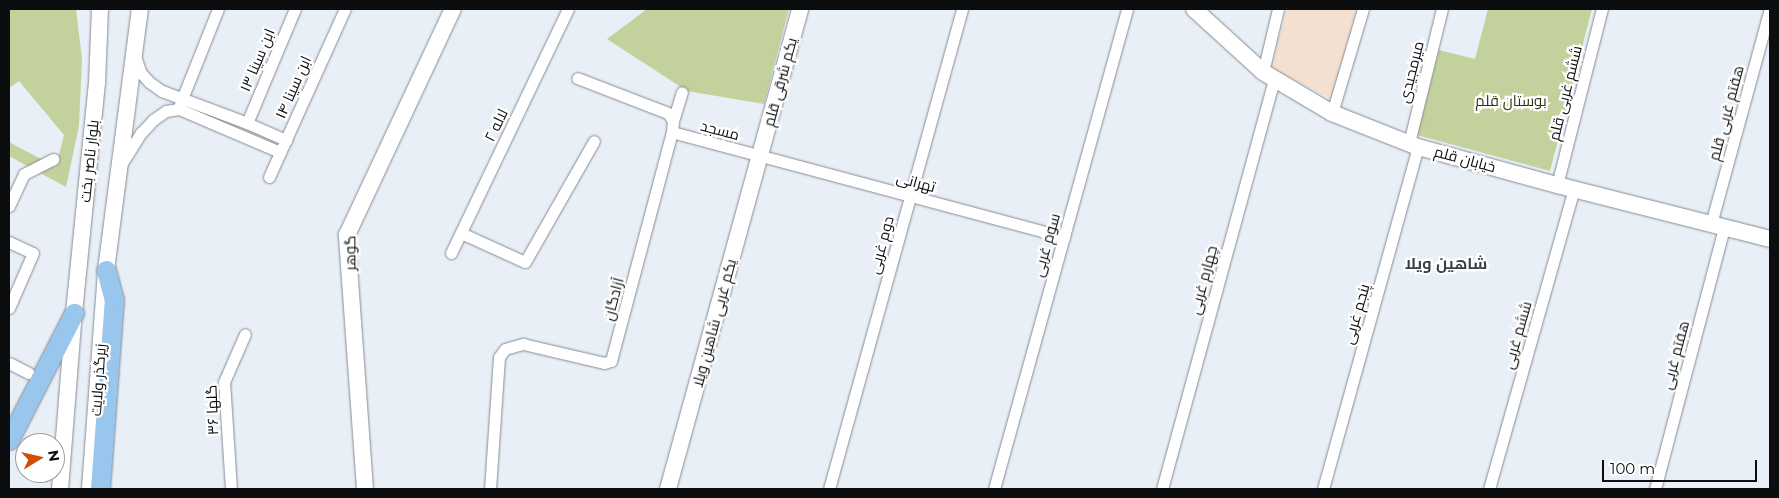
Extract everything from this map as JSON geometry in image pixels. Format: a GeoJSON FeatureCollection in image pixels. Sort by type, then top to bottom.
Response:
{"type":"FeatureCollection","features":[{"type":"Feature","properties":{"kind":"main road"},"geometry":{"type":"LineString","coordinates":[[100,489],[114,300],[106,270]]}},
{"type":"Feature","properties":{"kind":"main road"},"geometry":{"type":"LineString","coordinates":[[9,440],[74,313]]}},
{"type":"Feature","properties":{"kind":"street","name":"بلوار ناصر بخت"},"geometry":{"type":"LineString","coordinates":[[74,313],[97,83],[100,9]]}},
{"type":"Feature","properties":{"kind":"street","name":"بلوار ناصر بخت"},"geometry":{"type":"LineString","coordinates":[[106,270],[140,9]]}},
{"type":"Feature","properties":{"kind":"street"},"geometry":{"type":"LineString","coordinates":[[119,169],[141,133],[153,120],[180,103],[218,9]]}},
{"type":"Feature","properties":{"kind":"street","name":"ابن سینا ۱۳"},"geometry":{"type":"LineString","coordinates":[[247,123],[295,9]]}},
{"type":"Feature","properties":{"kind":"street","name":"ابن سینا ۱۴"},"geometry":{"type":"LineString","coordinates":[[269,177],[345,9]]}},
{"type":"Feature","properties":{"kind":"street","name":"گوهر"},"geometry":{"type":"LineString","coordinates":[[365,489],[347,235],[453,9]]}},
{"type":"Feature","properties":{"kind":"street","name":"لاله ۲"},"geometry":{"type":"LineString","coordinates":[[451,253],[568,9]]}},
{"type":"Feature","properties":{"kind":"street","name":"یکم شرقی قلم"},"geometry":{"type":"LineString","coordinates":[[759,156],[800,9]]}},
{"type":"Feature","properties":{"kind":"street","name":"دوم غربی"},"geometry":{"type":"LineString","coordinates":[[829,489],[962,9]]}},
{"type":"Feature","properties":{"kind":"street","name":"سوم غربی"},"geometry":{"type":"LineString","coordinates":[[994,489],[1127,9]]}},
{"type":"Feature","properties":{"kind":"street","name":"خیابان قلم"},"geometry":{"type":"LineString","coordinates":[[1194,9],[1268,76],[1332,113],[1414,145],[1557,185],[1770,239]]}},
{"type":"Feature","properties":{"kind":"street"},"geometry":{"type":"LineString","coordinates":[[1268,76],[1278,9]]}},
{"type":"Feature","properties":{"kind":"street"},"geometry":{"type":"LineString","coordinates":[[1332,113],[1363,9]]}},
{"type":"Feature","properties":{"kind":"street","name":"میرمجیدی"},"geometry":{"type":"LineString","coordinates":[[1414,145],[1442,9]]}},
{"type":"Feature","properties":{"kind":"street","name":"ششم غربی قلم"},"geometry":{"type":"LineString","coordinates":[[1557,185],[1602,9]]}},
{"type":"Feature","properties":{"kind":"street","name":"هفتم غربی قلم"},"geometry":{"type":"LineString","coordinates":[[1718,226],[1770,9]]}},
{"type":"Feature","properties":{"kind":"street"},"geometry":{"type":"LineString","coordinates":[[135,56],[141,73],[149,82],[180,103],[280,152]]}},
{"type":"Feature","properties":{"kind":"street","name":"چهارم غربی"},"geometry":{"type":"LineString","coordinates":[[1162,489],[1268,76]]}},
{"type":"Feature","properties":{"kind":"street"},"geometry":{"type":"LineString","coordinates":[[577,78],[671,122]]}},
{"type":"Feature","properties":{"kind":"street","name":"آزادگان"},"geometry":{"type":"LineString","coordinates":[[491,489],[497,364],[499,357],[505,349],[523,344],[604,363],[611,361],[671,122],[682,92]]}},
{"type":"Feature","properties":{"kind":"street"},"geometry":{"type":"LineString","coordinates":[[180,103],[247,123],[286,140]]}},
{"type":"Feature","properties":{"kind":"street","name":"مسجد"},"geometry":{"type":"LineString","coordinates":[[671,122],[759,156]]}},
{"type":"Feature","properties":{"kind":"street"},"geometry":{"type":"LineString","coordinates":[[461,233],[525,262],[594,141]]}},
{"type":"Feature","properties":{"kind":"street","name":"پنجم غربی"},"geometry":{"type":"LineString","coordinates":[[1323,489],[1414,145]]}},
{"type":"Feature","properties":{"kind":"street","name":"تهرانی"},"geometry":{"type":"LineString","coordinates":[[759,156],[1064,237]]}},
{"type":"Feature","properties":{"kind":"street","name":"یکم غربی شاهین ویلا"},"geometry":{"type":"LineString","coordinates":[[668,489],[759,156]]}},
{"type":"Feature","properties":{"kind":"street"},"geometry":{"type":"LineString","coordinates":[[9,206],[24,174],[54,159]]}},
{"type":"Feature","properties":{"kind":"street","name":"ششم غربی"},"geometry":{"type":"LineString","coordinates":[[1489,489],[1574,189]]}},
{"type":"Feature","properties":{"kind":"street","name":"هفتم غربی"},"geometry":{"type":"LineString","coordinates":[[1655,489],[1718,226]]}},
{"type":"Feature","properties":{"kind":"street"},"geometry":{"type":"LineString","coordinates":[[9,242],[33,254],[9,308]]}},
{"type":"Feature","properties":{"kind":"street","name":"زیرگذر ولایت"},"geometry":{"type":"LineString","coordinates":[[90,489],[106,270]]}},
{"type":"Feature","properties":{"kind":"street","name":"زیرگذر ولایت"},"geometry":{"type":"LineString","coordinates":[[60,489],[74,313]]}},
{"type":"Feature","properties":{"kind":"street","name":"۳۶ گلها"},"geometry":{"type":"LineString","coordinates":[[231,489],[224,382],[245,334]]}},
{"type":"Feature","properties":{"kind":"street"},"geometry":{"type":"LineString","coordinates":[[9,363],[29,372]]}},
{"type":"Feature","properties":{"kind":"shaded area"},"geometry":{"type":"Polygon","coordinates":[[[1287,9],[1357,9],[1333,100],[1271,68],[1287,9]]]}},
{"type":"Feature","properties":{"kind":"green space"},"geometry":{"type":"Polygon","coordinates":[[[9,9],[76,9],[82,59],[79,126],[66,187],[9,156],[9,142],[56,167],[64,135],[19,81],[9,88],[9,9]]]}},
{"type":"Feature","properties":{"kind":"green space"},"geometry":{"type":"Polygon","coordinates":[[[647,9],[789,9],[764,104],[687,91],[607,39],[647,9]]]}},
{"type":"Feature","properties":{"kind":"green space","name":"بوستان قلم"},"geometry":{"type":"Polygon","coordinates":[[[1488,9],[1592,9],[1550,171],[1417,135],[1439,50],[1475,59],[1488,9]]]}},
{"type":"Feature","properties":{"kind":"district","name":"شاهین ویلا"},"geometry":{"type":"Point","coordinates":[1446,264]}}]}
